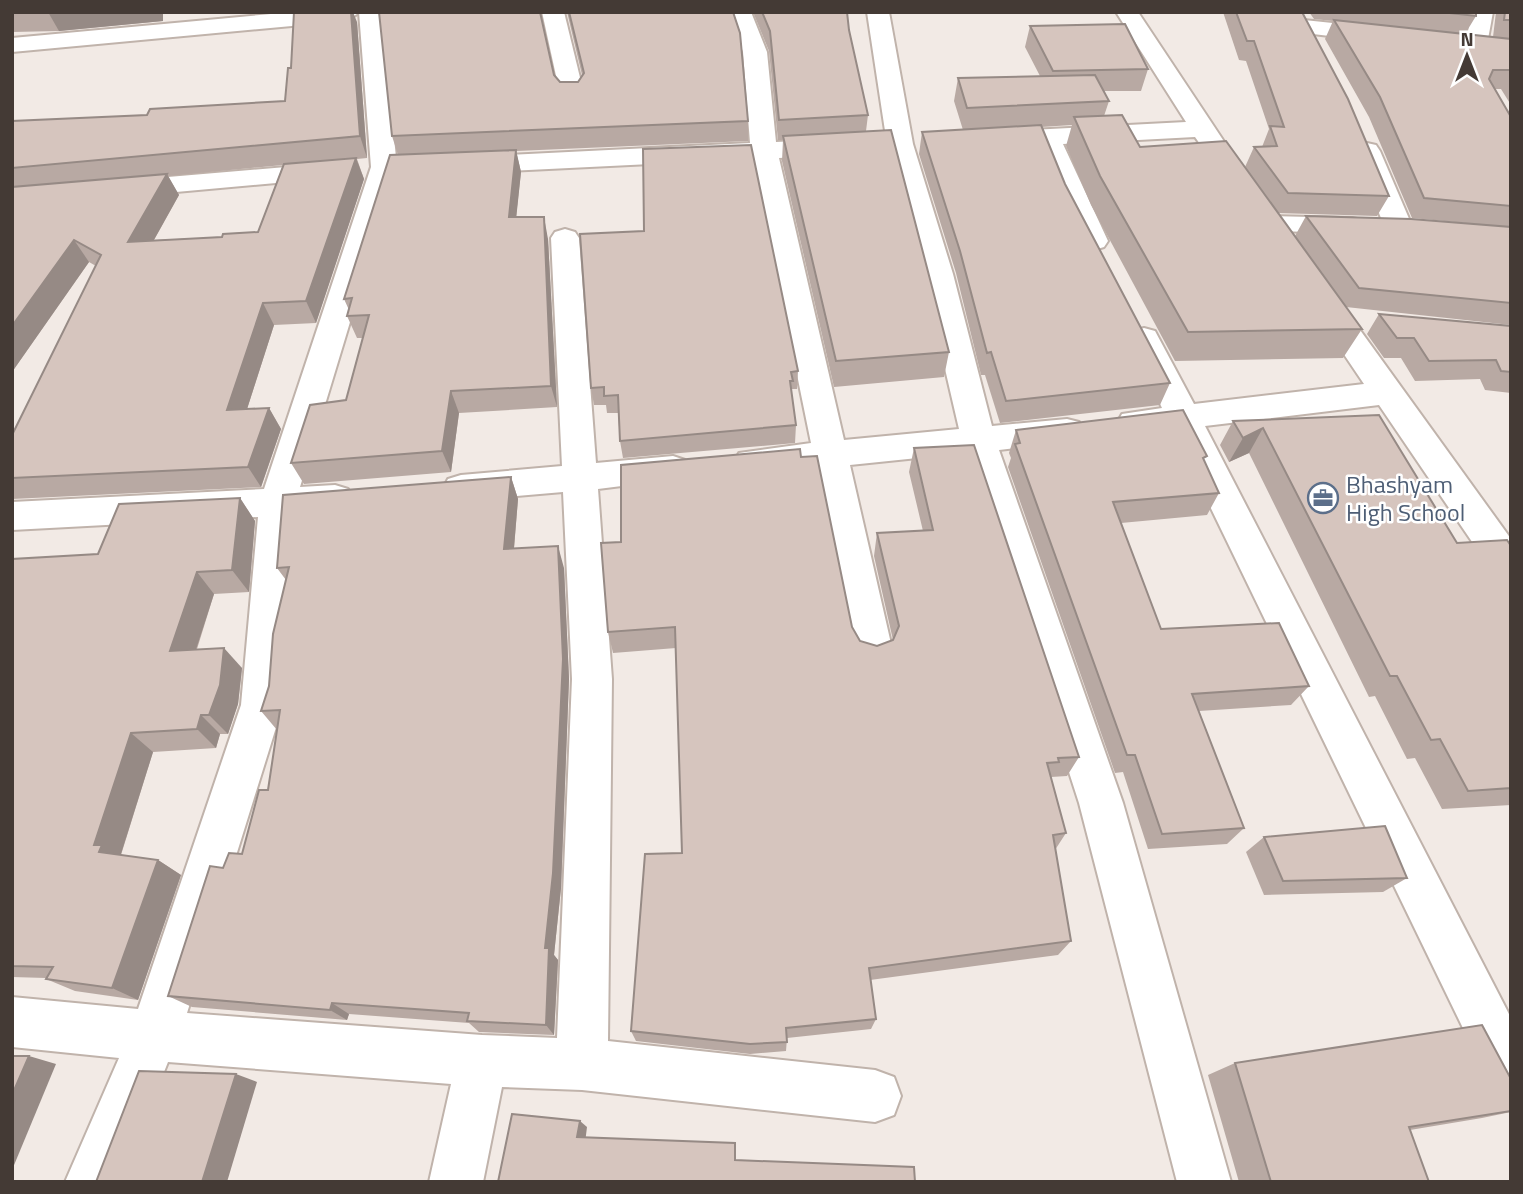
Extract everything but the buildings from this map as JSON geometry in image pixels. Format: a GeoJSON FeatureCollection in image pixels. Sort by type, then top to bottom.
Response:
{"type":"FeatureCollection","features":[{"type":"Feature","properties":{"kind":"street"},"geometry":{"type":"LineString","coordinates":[[12,45],[368,12],[410,166],[277,503],[262,705],[154,1036],[92,1182]]}},
{"type":"Feature","properties":{"kind":"street"},"geometry":{"type":"LineString","coordinates":[[554,12],[572,94]]}},
{"type":"Feature","properties":{"kind":"street"},"geometry":{"type":"LineString","coordinates":[[740,12],[755,52],[764,150],[872,648]]}},
{"type":"Feature","properties":{"kind":"street"},"geometry":{"type":"LineString","coordinates":[[878,12],[890,145],[938,274],[979,441],[1101,803],[1203,1182]]}},
{"type":"Feature","properties":{"kind":"street"},"geometry":{"type":"LineString","coordinates":[[1127,12],[1231,169]]}},
{"type":"Feature","properties":{"kind":"street"},"geometry":{"type":"LineString","coordinates":[[1451,42],[1489,47],[1482,12]]}},
{"type":"Feature","properties":{"kind":"street"},"geometry":{"type":"LineString","coordinates":[[1300,20],[1398,37]]}},
{"type":"Feature","properties":{"kind":"street"},"geometry":{"type":"LineString","coordinates":[[1300,20],[1316,50]]}},
{"type":"Feature","properties":{"kind":"street"},"geometry":{"type":"LineString","coordinates":[[967,142],[1202,129]]}},
{"type":"Feature","properties":{"kind":"street"},"geometry":{"type":"LineString","coordinates":[[1359,130],[1411,229],[1262,211],[1386,393],[1511,569]]}},
{"type":"Feature","properties":{"kind":"street"},"geometry":{"type":"LineString","coordinates":[[1047,138],[1075,206],[1112,276]]}},
{"type":"Feature","properties":{"kind":"street"},"geometry":{"type":"LineString","coordinates":[[93,192],[410,166],[890,145]]}},
{"type":"Feature","properties":{"kind":"street"},"geometry":{"type":"LineString","coordinates":[[565,238],[592,679],[582,1064]]}},
{"type":"Feature","properties":{"kind":"street"},"geometry":{"type":"LineString","coordinates":[[1130,312],[1186,417],[1511,1072]]}},
{"type":"Feature","properties":{"kind":"street"},"geometry":{"type":"LineString","coordinates":[[1336,319],[1376,323]]}},
{"type":"Feature","properties":{"kind":"street"},"geometry":{"type":"LineString","coordinates":[[429,491],[979,441],[1386,393]]}},
{"type":"Feature","properties":{"kind":"street"},"geometry":{"type":"LineString","coordinates":[[12,516],[277,503],[374,495]]}},
{"type":"Feature","properties":{"kind":"street"},"geometry":{"type":"LineString","coordinates":[[12,1022],[154,1036],[482,1061],[582,1064],[875,1096]]}},
{"type":"Feature","properties":{"kind":"street"},"geometry":{"type":"LineString","coordinates":[[456,1182],[482,1061]]}},
{"type":"Feature","properties":{"kind":"place","name":"Bhashyam High School"},"geometry":{"type":"Point","coordinates":[1323,498]}}]}
